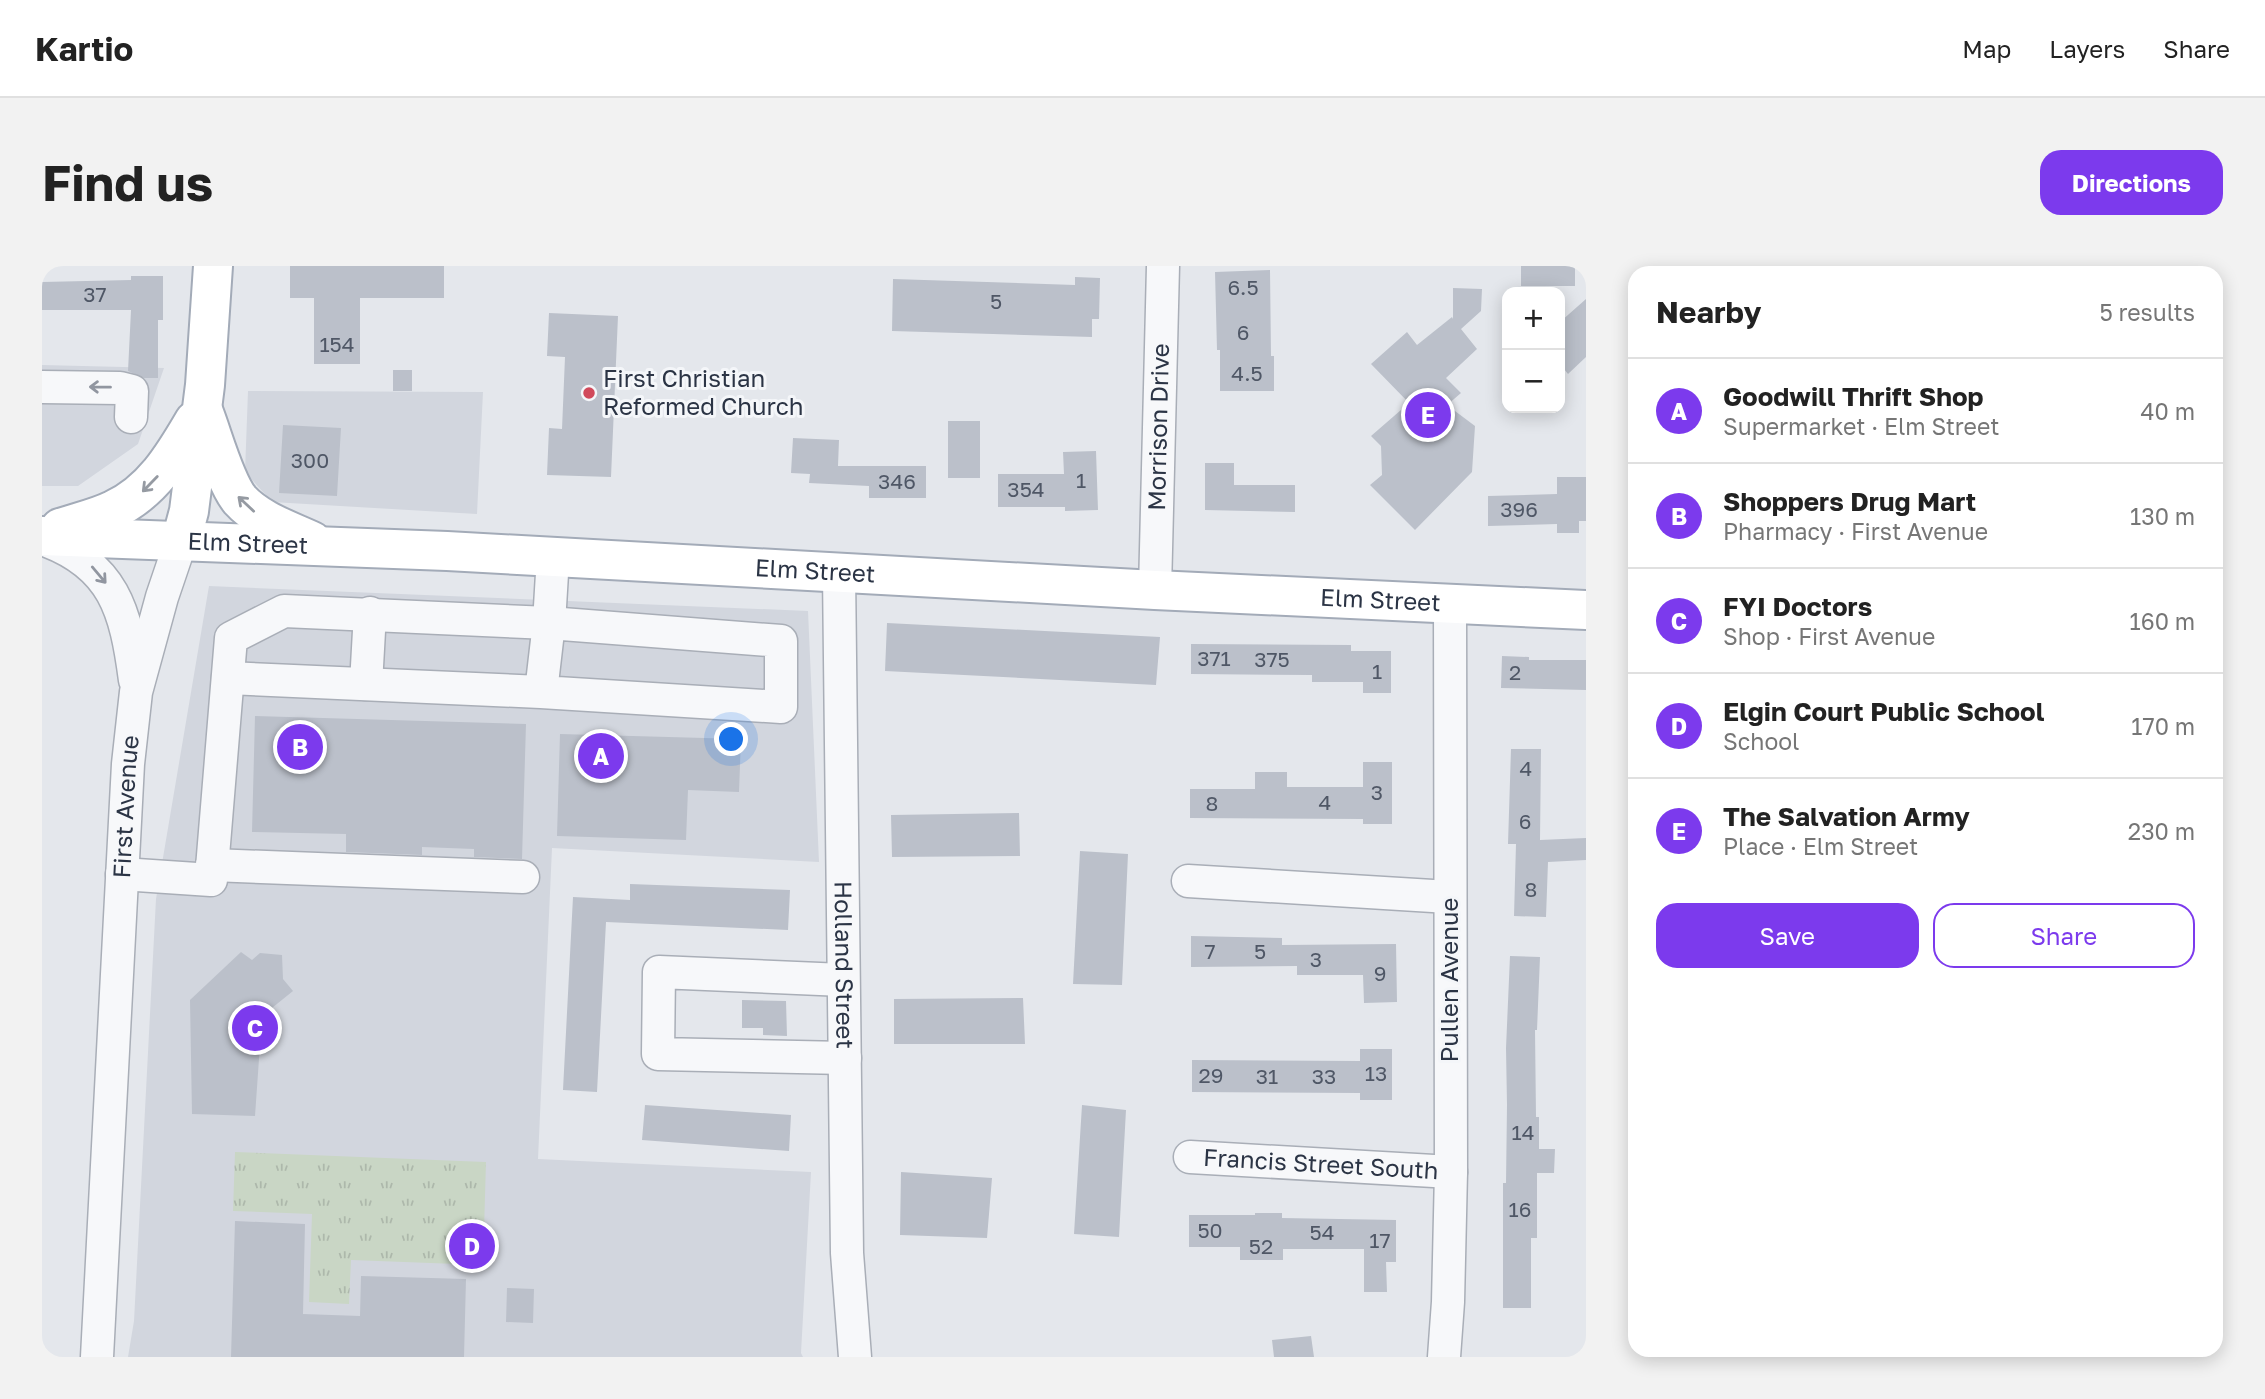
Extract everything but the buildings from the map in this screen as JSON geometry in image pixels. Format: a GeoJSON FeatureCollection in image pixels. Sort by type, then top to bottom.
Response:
{"type":"FeatureCollection","features":[{"type":"Feature","properties":{"kind":"main road","name":"First Avenue"},"geometry":{"type":"LineString","coordinates":[[181,541],[189,511],[202,408],[213,266]]}},
{"type":"Feature","properties":{"kind":"main road"},"geometry":{"type":"LineString","coordinates":[[42,536],[107,513],[144,491],[169,464],[202,408]]}},
{"type":"Feature","properties":{"kind":"main road"},"geometry":{"type":"LineString","coordinates":[[202,408],[232,487],[240,499],[273,523],[327,548]]}},
{"type":"Feature","properties":{"kind":"main road","name":"Elm Street"},"geometry":{"type":"LineString","coordinates":[[42,536],[447,551],[1155,590],[1586,610]]}},
{"type":"Feature","properties":{"kind":"street","name":"Morrison Drive"},"geometry":{"type":"LineString","coordinates":[[1155,590],[1163,266]]}},
{"type":"Feature","properties":{"kind":"street"},"geometry":{"type":"LineString","coordinates":[[42,387],[120,388],[132,391],[131,417]]}},
{"type":"Feature","properties":{"kind":"street"},"geometry":{"type":"LineString","coordinates":[[42,536],[86,561],[116,597],[127,632],[136,692]]}},
{"type":"Feature","properties":{"kind":"street","name":"First Avenue"},"geometry":{"type":"LineString","coordinates":[[97,1357],[128,764],[136,692],[162,597],[181,541]]}},
{"type":"Feature","properties":{"kind":"street"},"geometry":{"type":"LineString","coordinates":[[541,692],[554,557]]}},
{"type":"Feature","properties":{"kind":"street","name":"Holland Street"},"geometry":{"type":"LineString","coordinates":[[839,572],[847,1253],[855,1357]]}},
{"type":"Feature","properties":{"kind":"street","name":"Pullen Avenue"},"geometry":{"type":"LineString","coordinates":[[1444,1357],[1451,1172],[1450,604]]}},
{"type":"Feature","properties":{"kind":"street"},"geometry":{"type":"LineString","coordinates":[[122,874],[211,880],[231,638],[284,611],[549,623],[781,641],[781,707],[541,692],[228,678]]}},
{"type":"Feature","properties":{"kind":"street"},"geometry":{"type":"LineString","coordinates":[[366,684],[370,613]]}},
{"type":"Feature","properties":{"kind":"street"},"geometry":{"type":"LineString","coordinates":[[212,865],[523,877]]}},
{"type":"Feature","properties":{"kind":"street"},"geometry":{"type":"LineString","coordinates":[[1188,881],[1449,897]]}},
{"type":"Feature","properties":{"kind":"street"},"geometry":{"type":"LineString","coordinates":[[843,980],[659,972],[658,1054],[845,1058]]}},
{"type":"Feature","properties":{"kind":"street","name":"Francis Street South"},"geometry":{"type":"LineString","coordinates":[[1190,1157],[1451,1172]]}},
{"type":"Feature","properties":{"kind":"shaded area"},"geometry":{"type":"Polygon","coordinates":[[[42,365],[164,368],[138,444],[78,486],[42,486],[42,365]]]}},
{"type":"Feature","properties":{"kind":"shaded area"},"geometry":{"type":"Polygon","coordinates":[[[248,391],[483,392],[477,514],[272,502],[245,472],[248,391]]]}},
{"type":"Feature","properties":{"kind":"shaded area"},"geometry":{"type":"Polygon","coordinates":[[[209,586],[808,611],[819,862],[552,848],[538,1159],[811,1172],[801,1353],[803,1357],[128,1357],[134,1321],[156,899],[209,586]]]}},
{"type":"Feature","properties":{"kind":"green space"},"geometry":{"type":"Polygon","coordinates":[[[235,1152],[486,1162],[483,1265],[351,1260],[349,1304],[309,1302],[312,1214],[233,1211],[235,1152]]]}},
{"type":"Feature","properties":{"kind":"place","name":"First Christian Reformed Church"},"geometry":{"type":"Point","coordinates":[589,393]}},
{"type":"Feature","properties":{"kind":"place","name":"The Salvation Army"},"geometry":{"type":"Point","coordinates":[1428,415]}},
{"type":"Feature","properties":{"kind":"place","name":"Shoppers Drug Mart"},"geometry":{"type":"Point","coordinates":[300,747]}},
{"type":"Feature","properties":{"kind":"place","name":"Goodwill Thrift Shop"},"geometry":{"type":"Point","coordinates":[601,756]}},
{"type":"Feature","properties":{"kind":"place","name":"FYI Doctors"},"geometry":{"type":"Point","coordinates":[255,1028]}},
{"type":"Feature","properties":{"kind":"place","name":"Elgin Court Public School"},"geometry":{"type":"Point","coordinates":[472,1246]}}]}
